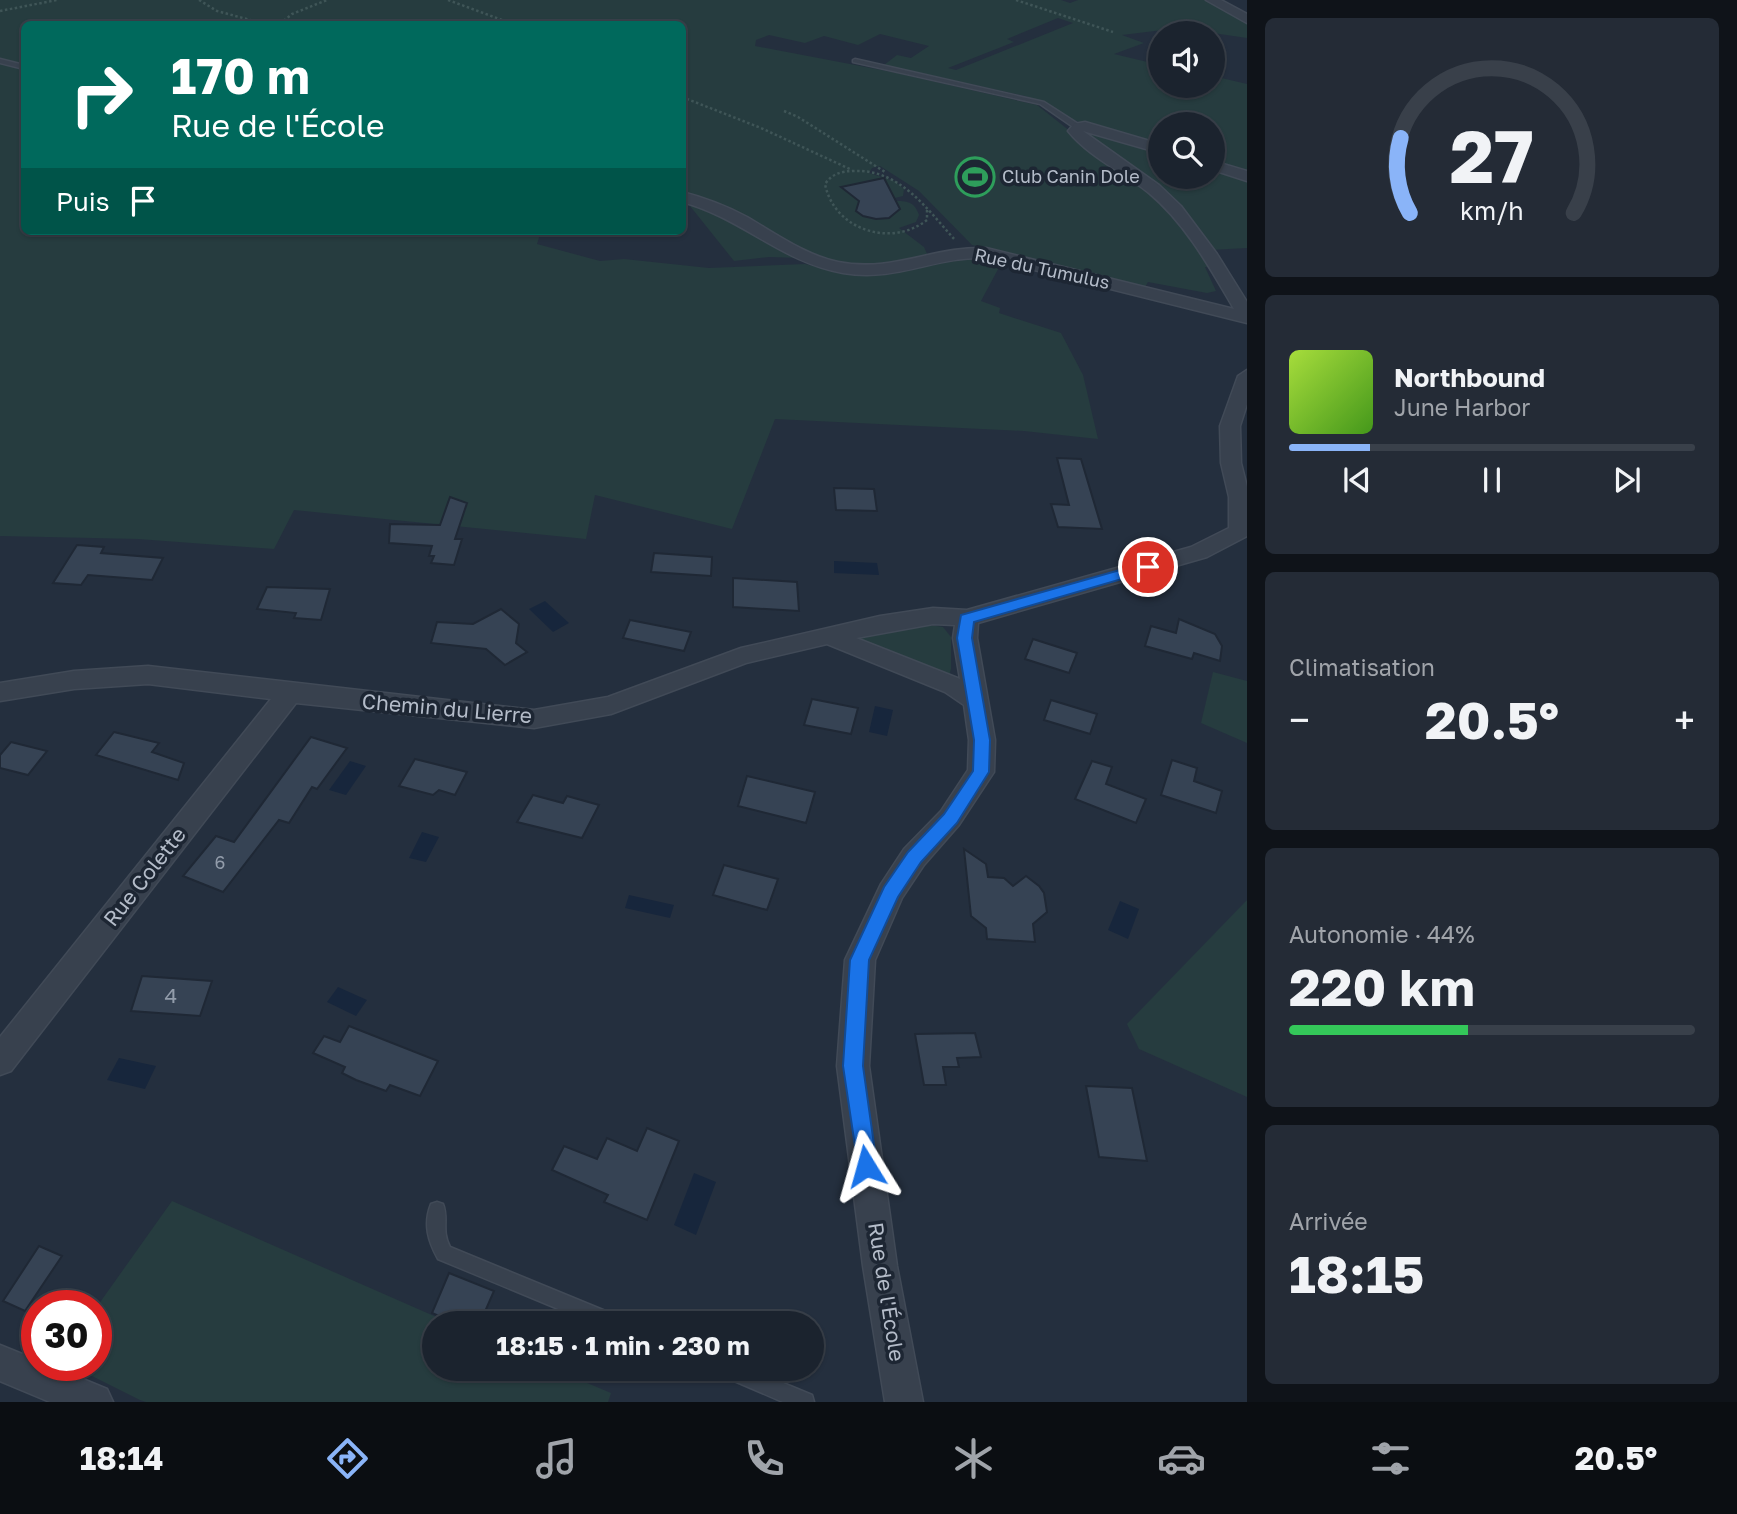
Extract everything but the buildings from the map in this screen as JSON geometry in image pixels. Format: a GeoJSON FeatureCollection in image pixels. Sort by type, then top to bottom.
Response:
{"type":"FeatureCollection","features":[{"type":"Feature","properties":{"kind":"street"},"geometry":{"type":"LineString","coordinates":[[1212,0],[1247,19]]}},
{"type":"Feature","properties":{"kind":"street"},"geometry":{"type":"LineString","coordinates":[[1148,145],[1109,132],[1079,127],[1075,131],[1097,151],[1162,197],[1216,263],[1247,318]]}},
{"type":"Feature","properties":{"kind":"street"},"geometry":{"type":"LineString","coordinates":[[1225,168],[1247,176]]}},
{"type":"Feature","properties":{"kind":"street","name":"Rue du Tumulus"},"geometry":{"type":"LineString","coordinates":[[686,198],[707,203],[812,259],[832,266],[870,270],[902,268],[942,255],[967,252],[1026,261],[1247,318]]}},
{"type":"Feature","properties":{"kind":"street"},"geometry":{"type":"LineString","coordinates":[[967,618],[1199,552],[1240,531],[1239,497],[1231,463],[1230,426],[1247,376]]}},
{"type":"Feature","properties":{"kind":"street","name":"Chemin du Lierre"},"geometry":{"type":"LineString","coordinates":[[0,692],[74,680],[148,675],[290,694],[534,719],[611,705],[741,656],[933,616],[967,618]]}},
{"type":"Feature","properties":{"kind":"street","name":"Rue de l'École"},"geometry":{"type":"LineString","coordinates":[[904,1402],[880,1266],[853,1066],[860,960],[891,892],[915,857],[950,818],[981,772],[982,740],[965,638],[967,618]]}},
{"type":"Feature","properties":{"kind":"street"},"geometry":{"type":"LineString","coordinates":[[828,636],[954,686],[976,701]]}},
{"type":"Feature","properties":{"kind":"street","name":"Rue Colette"},"geometry":{"type":"LineString","coordinates":[[0,1061],[290,694]]}},
{"type":"Feature","properties":{"kind":"street"},"geometry":{"type":"LineString","coordinates":[[0,1363],[94,1402]]}},
{"type":"Feature","properties":{"kind":"lane"},"geometry":{"type":"LineString","coordinates":[[0,61],[21,66]]}},
{"type":"Feature","properties":{"kind":"lane"},"geometry":{"type":"LineString","coordinates":[[855,61],[1042,103],[1079,127]]}},
{"type":"Feature","properties":{"kind":"lane"},"geometry":{"type":"LineString","coordinates":[[437,1210],[436,1238],[444,1252],[585,1311]]}},
{"type":"Feature","properties":{"kind":"lane"},"geometry":{"type":"LineString","coordinates":[[755,1381],[805,1402]]}},
{"type":"Feature","properties":{"kind":"path"},"geometry":{"type":"LineString","coordinates":[[0,11],[33,6],[35,2],[57,0]]}},
{"type":"Feature","properties":{"kind":"path"},"geometry":{"type":"LineString","coordinates":[[199,0],[217,11],[254,21]]}},
{"type":"Feature","properties":{"kind":"path"},"geometry":{"type":"LineString","coordinates":[[284,21],[292,14],[327,0]]}},
{"type":"Feature","properties":{"kind":"path"},"geometry":{"type":"LineString","coordinates":[[448,0],[505,21]]}},
{"type":"Feature","properties":{"kind":"path"},"geometry":{"type":"LineString","coordinates":[[1016,0],[1113,32]]}},
{"type":"Feature","properties":{"kind":"path"},"geometry":{"type":"LineString","coordinates":[[686,99],[761,128],[853,170],[885,174],[900,182]]}},
{"type":"Feature","properties":{"kind":"path"},"geometry":{"type":"LineString","coordinates":[[784,111],[798,117],[900,182],[967,252]]}},
{"type":"Feature","properties":{"kind":"path"},"geometry":{"type":"LineString","coordinates":[[853,170],[834,175],[825,184],[831,206],[845,221],[871,231],[901,232],[923,224],[928,215],[927,210]]}},
{"type":"Feature","properties":{"kind":"green space"},"geometry":{"type":"Polygon","coordinates":[[[0,0],[1061,0],[1070,3],[1078,0],[1206,0],[1247,21],[1247,38],[1225,35],[1225,21],[1148,21],[1148,32],[1122,35],[1144,43],[1114,54],[1148,62],[1148,98],[1225,98],[1225,79],[1247,84],[1247,248],[1210,250],[1175,205],[1157,189],[1225,189],[1225,112],[1148,112],[1148,182],[1083,134],[1090,125],[1074,120],[1042,103],[1025,96],[884,65],[897,55],[911,58],[929,46],[880,34],[858,45],[824,36],[805,43],[769,35],[756,40],[755,46],[897,73],[1037,105],[1152,196],[1197,244],[1213,267],[1205,267],[1216,291],[1207,293],[1148,282],[1145,287],[972,245],[919,191],[880,166],[872,168],[869,173],[895,181],[904,189],[903,196],[895,198],[896,201],[911,204],[919,215],[916,222],[899,228],[924,247],[928,256],[893,264],[834,262],[782,242],[699,196],[686,194],[686,21],[21,21],[21,235],[540,235],[537,244],[600,261],[624,259],[709,268],[805,264],[833,271],[886,273],[965,255],[1004,258],[981,301],[1000,308],[999,313],[1061,333],[1083,375],[1098,439],[1024,431],[775,419],[732,529],[595,495],[586,539],[294,510],[274,549],[138,539],[0,536],[0,0]],[[1058,18],[1007,39],[1014,42],[948,68],[956,70],[1073,23],[1058,18]]]}},
{"type":"Feature","properties":{"kind":"green space"},"geometry":{"type":"Polygon","coordinates":[[[686,201],[701,205],[801,258],[769,257],[734,261],[686,201]]]}},
{"type":"Feature","properties":{"kind":"green space"},"geometry":{"type":"Polygon","coordinates":[[[930,625],[943,627],[951,637],[949,676],[857,640],[858,635],[889,628],[930,625]]]}},
{"type":"Feature","properties":{"kind":"green space"},"geometry":{"type":"Polygon","coordinates":[[[1213,672],[1247,681],[1247,743],[1201,723],[1213,672]]]}},
{"type":"Feature","properties":{"kind":"green space"},"geometry":{"type":"Polygon","coordinates":[[[1247,900],[1247,1097],[1139,1049],[1127,1024],[1247,900]]]}},
{"type":"Feature","properties":{"kind":"green space"},"geometry":{"type":"Polygon","coordinates":[[[172,1201],[423,1311],[422,1381],[582,1381],[611,1393],[608,1402],[146,1402],[102,1381],[112,1381],[112,1290],[109,1290],[172,1201]]]}},
{"type":"Feature","properties":{"kind":"water"},"geometry":{"type":"Polygon","coordinates":[[[834,561],[877,563],[879,575],[834,573],[834,561]]]}},
{"type":"Feature","properties":{"kind":"water"},"geometry":{"type":"Polygon","coordinates":[[[545,601],[569,623],[553,632],[529,609],[545,601]]]}},
{"type":"Feature","properties":{"kind":"water"},"geometry":{"type":"Polygon","coordinates":[[[875,706],[893,710],[887,736],[869,732],[875,706]]]}},
{"type":"Feature","properties":{"kind":"water"},"geometry":{"type":"Polygon","coordinates":[[[350,761],[366,766],[346,795],[329,790],[350,761]]]}},
{"type":"Feature","properties":{"kind":"water"},"geometry":{"type":"Polygon","coordinates":[[[422,832],[439,837],[426,862],[409,858],[422,832]]]}},
{"type":"Feature","properties":{"kind":"water"},"geometry":{"type":"Polygon","coordinates":[[[629,895],[674,905],[670,918],[625,908],[629,895]]]}},
{"type":"Feature","properties":{"kind":"water"},"geometry":{"type":"Polygon","coordinates":[[[1120,901],[1139,909],[1128,939],[1108,930],[1120,901]]]}},
{"type":"Feature","properties":{"kind":"water"},"geometry":{"type":"Polygon","coordinates":[[[338,987],[367,1000],[356,1016],[327,1002],[338,987]]]}},
{"type":"Feature","properties":{"kind":"water"},"geometry":{"type":"Polygon","coordinates":[[[119,1058],[156,1066],[145,1089],[107,1080],[119,1058]]]}},
{"type":"Feature","properties":{"kind":"water"},"geometry":{"type":"Polygon","coordinates":[[[694,1173],[716,1182],[696,1235],[674,1225],[694,1173]]]}},
{"type":"Feature","properties":{"kind":"place","name":"Club Canin Dole"},"geometry":{"type":"Point","coordinates":[975,177]}},
{"type":"Feature","properties":{"kind":"route"},"geometry":{"type":"LineString","coordinates":[[866,1166],[853,1066],[860,960],[891,892],[915,857],[950,818],[981,772],[982,740],[965,638],[967,618],[1148,567]]}}]}
